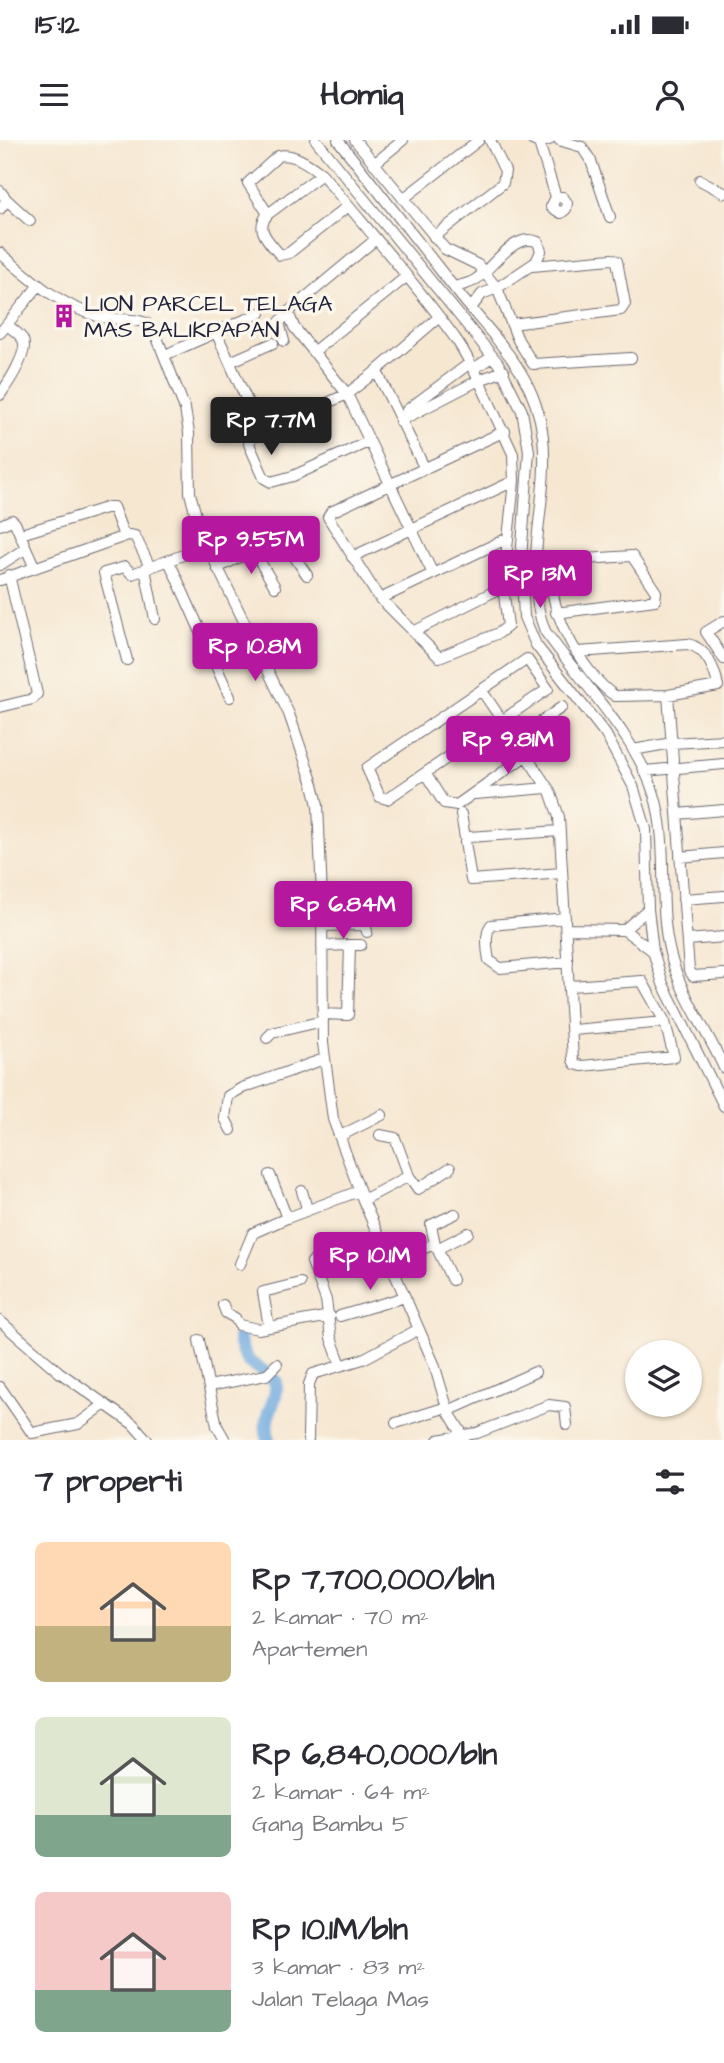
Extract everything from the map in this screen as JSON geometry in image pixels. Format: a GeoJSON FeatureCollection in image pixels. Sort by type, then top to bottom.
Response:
{"type":"FeatureCollection","features":[{"type":"Feature","properties":{"kind":"street"},"geometry":{"type":"LineString","coordinates":[[316,140],[503,371],[522,411],[529,451],[528,491],[520,559],[520,593],[526,624],[536,645],[621,758],[646,829],[648,909],[653,951],[663,984],[724,1106]]}},
{"type":"Feature","properties":{"kind":"street"},"geometry":{"type":"LineString","coordinates":[[338,140],[516,361],[537,404],[543,438],[544,491],[536,579],[536,603],[540,620],[545,631],[633,750],[644,771],[657,807],[663,841],[670,951],[677,975],[722,1063]]}},
{"type":"Feature","properties":{"kind":"street"},"geometry":{"type":"LineString","coordinates":[[355,140],[445,249],[478,265],[497,288],[533,365],[631,358]]}},
{"type":"Feature","properties":{"kind":"street"},"geometry":{"type":"LineString","coordinates":[[374,164],[403,140]]}},
{"type":"Feature","properties":{"kind":"street"},"geometry":{"type":"LineString","coordinates":[[403,199],[479,140]]}},
{"type":"Feature","properties":{"kind":"street"},"geometry":{"type":"LineString","coordinates":[[434,237],[503,183],[505,172],[490,140]]}},
{"type":"Feature","properties":{"kind":"street"},"geometry":{"type":"LineString","coordinates":[[559,140],[582,147],[591,161],[610,217]]}},
{"type":"Feature","properties":{"kind":"street"},"geometry":{"type":"LineString","coordinates":[[540,141],[556,197]]}},
{"type":"Feature","properties":{"kind":"street"},"geometry":{"type":"LineString","coordinates":[[268,214],[248,183],[278,156],[290,156],[322,174],[456,338],[505,431],[513,454],[514,481],[503,587],[508,626],[499,633],[439,657],[380,599],[328,517],[331,512],[505,431]]}},
{"type":"Feature","properties":{"kind":"street"},"geometry":{"type":"LineString","coordinates":[[322,174],[268,214],[261,223],[261,229],[280,255],[285,256],[348,206]]}},
{"type":"Feature","properties":{"kind":"street"},"geometry":{"type":"LineString","coordinates":[[700,180],[724,193]]}},
{"type":"Feature","properties":{"kind":"street"},"geometry":{"type":"LineString","coordinates":[[0,191],[30,221]]}},
{"type":"Feature","properties":{"kind":"street"},"geometry":{"type":"LineString","coordinates":[[0,209],[7,200]]}},
{"type":"Feature","properties":{"kind":"street"},"geometry":{"type":"LineString","coordinates":[[230,362],[278,342],[279,323],[288,312],[376,239]]}},
{"type":"Feature","properties":{"kind":"street"},"geometry":{"type":"LineString","coordinates":[[454,287],[472,282],[520,241],[530,239],[538,242],[541,251],[531,266],[497,288],[482,294],[471,308]]}},
{"type":"Feature","properties":{"kind":"street"},"geometry":{"type":"LineString","coordinates":[[0,253],[39,285],[96,316],[146,323],[156,335],[165,355],[185,409],[189,433],[190,493],[207,547],[289,714],[318,804],[324,1059],[328,1092],[340,1136],[361,1196],[419,1329],[448,1409],[466,1438]]}},
{"type":"Feature","properties":{"kind":"street"},"geometry":{"type":"LineString","coordinates":[[417,263],[428,254]]}},
{"type":"Feature","properties":{"kind":"street"},"geometry":{"type":"LineString","coordinates":[[512,324],[621,310],[625,304],[617,261],[531,266]]}},
{"type":"Feature","properties":{"kind":"street"},"geometry":{"type":"LineString","coordinates":[[313,352],[406,277]]}},
{"type":"Feature","properties":{"kind":"street"},"geometry":{"type":"LineString","coordinates":[[472,282],[482,294]]}},
{"type":"Feature","properties":{"kind":"street"},"geometry":{"type":"LineString","coordinates":[[0,395],[15,374],[24,345],[22,337],[3,329],[39,285]]}},
{"type":"Feature","properties":{"kind":"street"},"geometry":{"type":"LineString","coordinates":[[288,312],[294,327],[347,394],[433,574]]}},
{"type":"Feature","properties":{"kind":"street"},"geometry":{"type":"LineString","coordinates":[[165,355],[260,313]]}},
{"type":"Feature","properties":{"kind":"street"},"geometry":{"type":"LineString","coordinates":[[368,442],[271,482],[264,478],[251,451],[251,438],[347,394],[439,318]]}},
{"type":"Feature","properties":{"kind":"street"},"geometry":{"type":"LineString","coordinates":[[216,332],[248,403]]}},
{"type":"Feature","properties":{"kind":"street"},"geometry":{"type":"LineString","coordinates":[[399,419],[472,366],[492,357]]}},
{"type":"Feature","properties":{"kind":"street"},"geometry":{"type":"LineString","coordinates":[[399,419],[503,371]]}},
{"type":"Feature","properties":{"kind":"street"},"geometry":{"type":"LineString","coordinates":[[374,373],[379,376],[425,469]]}},
{"type":"Feature","properties":{"kind":"street"},"geometry":{"type":"LineString","coordinates":[[352,557],[514,481]]}},
{"type":"Feature","properties":{"kind":"street"},"geometry":{"type":"LineString","coordinates":[[528,491],[544,491]]}},
{"type":"Feature","properties":{"kind":"street"},"geometry":{"type":"LineString","coordinates":[[21,534],[113,507],[124,536]]}},
{"type":"Feature","properties":{"kind":"street"},"geometry":{"type":"LineString","coordinates":[[0,525],[12,520],[34,566]]}},
{"type":"Feature","properties":{"kind":"street"},"geometry":{"type":"LineString","coordinates":[[1,704],[33,699],[37,694],[5,577],[124,536],[135,536],[148,568],[155,619]]}},
{"type":"Feature","properties":{"kind":"street"},"geometry":{"type":"LineString","coordinates":[[217,568],[279,537],[284,538],[307,575]]}},
{"type":"Feature","properties":{"kind":"street"},"geometry":{"type":"LineString","coordinates":[[380,599],[506,539]]}},
{"type":"Feature","properties":{"kind":"street"},"geometry":{"type":"LineString","coordinates":[[127,660],[104,573],[125,567],[132,574],[207,547]]}},
{"type":"Feature","properties":{"kind":"street"},"geometry":{"type":"LineString","coordinates":[[0,565],[26,548]]}},
{"type":"Feature","properties":{"kind":"street"},"geometry":{"type":"LineString","coordinates":[[253,550],[275,587]]}},
{"type":"Feature","properties":{"kind":"street"},"geometry":{"type":"LineString","coordinates":[[556,612],[655,600],[657,597],[635,559],[628,555],[555,561],[552,578],[556,612],[578,652],[615,696],[668,695],[718,687],[705,654],[698,646],[688,644],[578,652]]}},
{"type":"Feature","properties":{"kind":"street"},"geometry":{"type":"LineString","coordinates":[[169,561],[230,697]]}},
{"type":"Feature","properties":{"kind":"street"},"geometry":{"type":"LineString","coordinates":[[413,632],[503,587]]}},
{"type":"Feature","properties":{"kind":"street"},"geometry":{"type":"LineString","coordinates":[[723,657],[706,632],[724,621]]}},
{"type":"Feature","properties":{"kind":"street"},"geometry":{"type":"LineString","coordinates":[[211,655],[249,636]]}},
{"type":"Feature","properties":{"kind":"street"},"geometry":{"type":"LineString","coordinates":[[527,659],[548,689],[501,722],[385,799],[366,770],[527,659]]}},
{"type":"Feature","properties":{"kind":"street"},"geometry":{"type":"LineString","coordinates":[[482,691],[547,788],[557,808],[573,1060],[578,1066],[645,1062],[674,1057],[664,1021],[645,984],[639,980],[570,986]]}},
{"type":"Feature","properties":{"kind":"street"},"geometry":{"type":"LineString","coordinates":[[668,695],[690,973],[693,976],[724,974]]}},
{"type":"Feature","properties":{"kind":"street"},"geometry":{"type":"LineString","coordinates":[[514,741],[562,707]]}},
{"type":"Feature","properties":{"kind":"street"},"geometry":{"type":"LineString","coordinates":[[633,750],[671,743],[724,740]]}},
{"type":"Feature","properties":{"kind":"street"},"geometry":{"type":"LineString","coordinates":[[425,773],[448,805],[457,806],[524,757]]}},
{"type":"Feature","properties":{"kind":"street"},"geometry":{"type":"LineString","coordinates":[[644,771],[724,764]]}},
{"type":"Feature","properties":{"kind":"street"},"geometry":{"type":"LineString","coordinates":[[472,794],[547,788]]}},
{"type":"Feature","properties":{"kind":"street"},"geometry":{"type":"LineString","coordinates":[[641,812],[657,807]]}},
{"type":"Feature","properties":{"kind":"street"},"geometry":{"type":"LineString","coordinates":[[677,814],[724,810]]}},
{"type":"Feature","properties":{"kind":"street"},"geometry":{"type":"LineString","coordinates":[[461,814],[471,880],[562,873]]}},
{"type":"Feature","properties":{"kind":"street"},"geometry":{"type":"LineString","coordinates":[[466,838],[560,831]]}},
{"type":"Feature","properties":{"kind":"street"},"geometry":{"type":"LineString","coordinates":[[680,857],[724,853]]}},
{"type":"Feature","properties":{"kind":"street"},"geometry":{"type":"LineString","coordinates":[[322,926],[365,929],[358,888]]}},
{"type":"Feature","properties":{"kind":"street"},"geometry":{"type":"LineString","coordinates":[[683,900],[724,896]]}},
{"type":"Feature","properties":{"kind":"street"},"geometry":{"type":"LineString","coordinates":[[624,930],[648,909]]}},
{"type":"Feature","properties":{"kind":"street"},"geometry":{"type":"LineString","coordinates":[[565,918],[491,925],[488,929],[488,952],[489,960],[500,968],[568,962]]}},
{"type":"Feature","properties":{"kind":"street"},"geometry":{"type":"LineString","coordinates":[[566,929],[624,930],[653,951]]}},
{"type":"Feature","properties":{"kind":"street"},"geometry":{"type":"LineString","coordinates":[[687,940],[724,937]]}},
{"type":"Feature","properties":{"kind":"street"},"geometry":{"type":"LineString","coordinates":[[267,1038],[272,1033],[322,1018],[347,1018],[350,945]]}},
{"type":"Feature","properties":{"kind":"street"},"geometry":{"type":"LineString","coordinates":[[322,946],[361,945]]}},
{"type":"Feature","properties":{"kind":"street"},"geometry":{"type":"LineString","coordinates":[[573,1030],[664,1021]]}},
{"type":"Feature","properties":{"kind":"street"},"geometry":{"type":"LineString","coordinates":[[231,1130],[225,1118],[228,1096],[242,1088],[324,1059]]}},
{"type":"Feature","properties":{"kind":"street"},"geometry":{"type":"LineString","coordinates":[[340,1136],[382,1115]]}},
{"type":"Feature","properties":{"kind":"street"},"geometry":{"type":"LineString","coordinates":[[380,1135],[395,1138],[409,1176],[418,1189],[450,1168]]}},
{"type":"Feature","properties":{"kind":"street"},"geometry":{"type":"LineString","coordinates":[[270,1175],[287,1218]]}},
{"type":"Feature","properties":{"kind":"street"},"geometry":{"type":"LineString","coordinates":[[240,1264],[250,1236],[307,1209],[361,1196],[409,1176]]}},
{"type":"Feature","properties":{"kind":"street"},"geometry":{"type":"LineString","coordinates":[[302,1191],[307,1209]]}},
{"type":"Feature","properties":{"kind":"street"},"geometry":{"type":"LineString","coordinates":[[452,1280],[436,1246],[431,1226],[455,1214]]}},
{"type":"Feature","properties":{"kind":"street"},"geometry":{"type":"LineString","coordinates":[[389,1261],[468,1233]]}},
{"type":"Feature","properties":{"kind":"street"},"geometry":{"type":"LineString","coordinates":[[312,1262],[335,1316],[331,1338],[341,1365]]}},
{"type":"Feature","properties":{"kind":"street"},"geometry":{"type":"LineString","coordinates":[[269,1327],[263,1292],[300,1283]]}},
{"type":"Feature","properties":{"kind":"street"},"geometry":{"type":"LineString","coordinates":[[223,1305],[239,1325],[258,1329],[335,1316],[405,1297]]}},
{"type":"Feature","properties":{"kind":"street"},"geometry":{"type":"LineString","coordinates":[[0,1321],[59,1373],[105,1404],[144,1438]]}},
{"type":"Feature","properties":{"kind":"street"},"geometry":{"type":"LineString","coordinates":[[308,1440],[310,1378],[317,1372],[363,1359],[419,1329]]}},
{"type":"Feature","properties":{"kind":"street"},"geometry":{"type":"LineString","coordinates":[[199,1340],[217,1426],[225,1440]]}},
{"type":"Feature","properties":{"kind":"street"},"geometry":{"type":"LineString","coordinates":[[209,1386],[273,1369]]}},
{"type":"Feature","properties":{"kind":"street"},"geometry":{"type":"LineString","coordinates":[[396,1423],[448,1409],[535,1372]]}},
{"type":"Feature","properties":{"kind":"street"},"geometry":{"type":"LineString","coordinates":[[0,1387],[32,1433],[78,1424],[105,1404]]}},
{"type":"Feature","properties":{"kind":"street"},"geometry":{"type":"LineString","coordinates":[[438,1440],[466,1438],[550,1405],[565,1407],[567,1425]]}},
{"type":"Feature","properties":{"kind":"waterway"},"geometry":{"type":"LineString","coordinates":[[239,1339],[249,1361],[276,1382],[267,1423],[269,1440]]}},
{"type":"Feature","properties":{"kind":"place","name":"LION PARCEL TELAGA MAS BALIKPAPAN"},"geometry":{"type":"Point","coordinates":[64,316]}}]}
